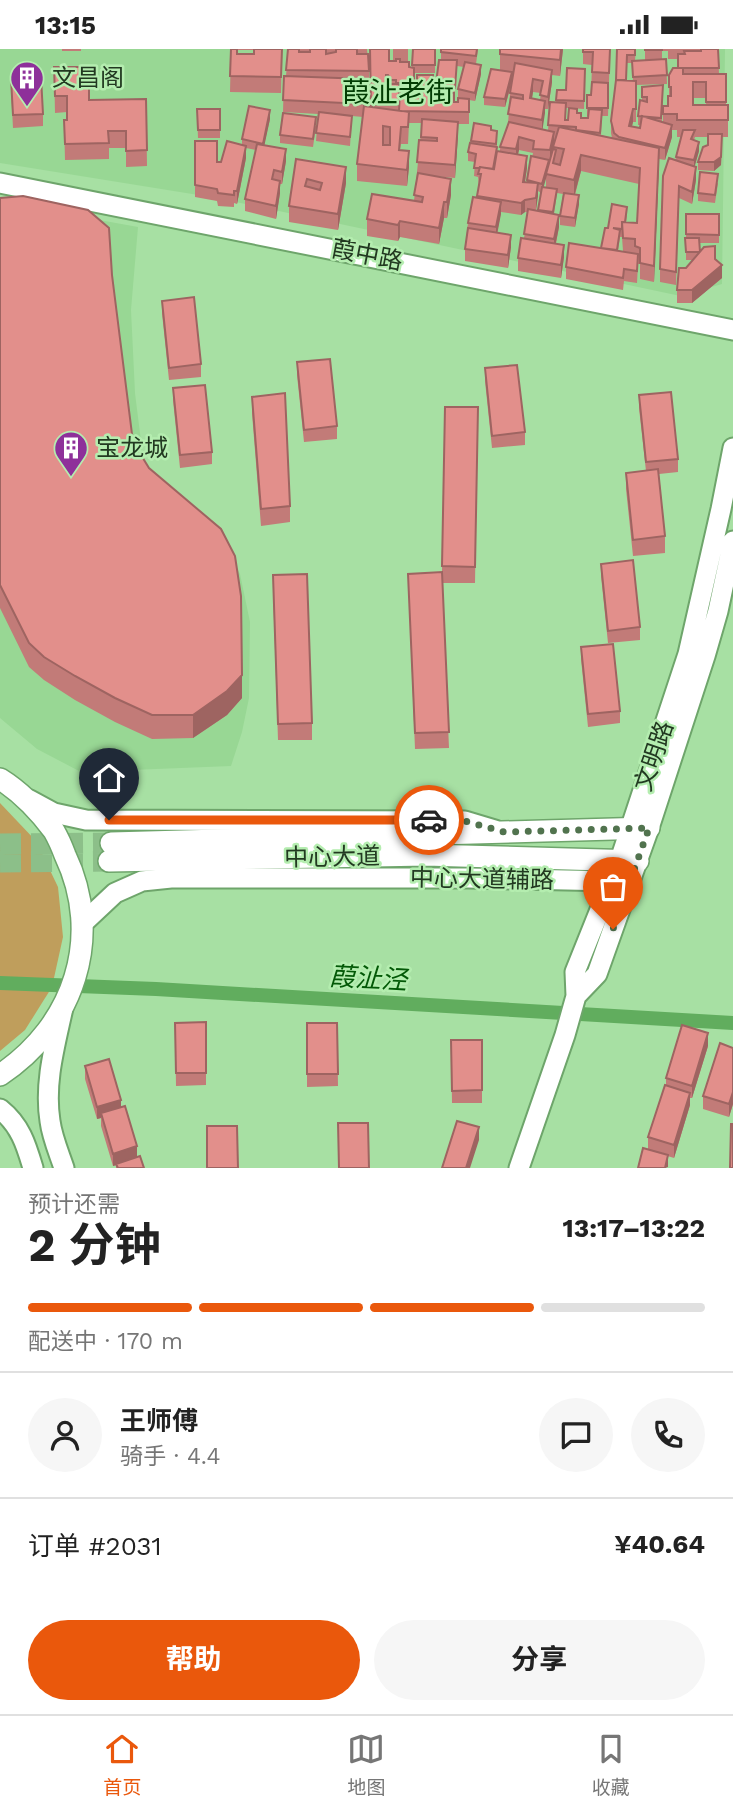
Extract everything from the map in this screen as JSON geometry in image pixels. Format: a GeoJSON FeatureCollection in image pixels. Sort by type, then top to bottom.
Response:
{"type":"FeatureCollection","features":[{"type":"Feature","properties":{"kind":"main road","name":"葭中路"},"geometry":{"type":"LineString","coordinates":[[0,183],[733,330]]}},
{"type":"Feature","properties":{"kind":"main road","name":"文明路"},"geometry":{"type":"LineString","coordinates":[[576,996],[597,974],[639,828],[688,654],[722,509],[733,447]]}},
{"type":"Feature","properties":{"kind":"main road","name":"文明路"},"geometry":{"type":"LineString","coordinates":[[639,828],[708,645],[733,541]]}},
{"type":"Feature","properties":{"kind":"main road"},"geometry":{"type":"LineString","coordinates":[[0,779],[23,796],[54,813],[86,820],[465,821],[504,832]]}},
{"type":"Feature","properties":{"kind":"main road"},"geometry":{"type":"LineString","coordinates":[[0,1075],[19,1062],[44,1037],[63,1008],[72,988],[83,923],[75,876],[55,832],[23,796]]}},
{"type":"Feature","properties":{"kind":"main road","name":"中心大道"},"geometry":{"type":"LineString","coordinates":[[629,860],[110,852],[504,832],[639,828]]}},
{"type":"Feature","properties":{"kind":"main road","name":"文明路"},"geometry":{"type":"LineString","coordinates":[[576,996],[575,972],[612,881],[629,860]]}},
{"type":"Feature","properties":{"kind":"main road","name":"中心大道辅路"},"geometry":{"type":"LineString","coordinates":[[83,923],[115,893],[142,881],[171,878],[612,881]]}},
{"type":"Feature","properties":{"kind":"main road"},"geometry":{"type":"LineString","coordinates":[[519,1168],[576,996]]}},
{"type":"Feature","properties":{"kind":"main road"},"geometry":{"type":"LineString","coordinates":[[63,1008],[50,1067],[48,1096],[50,1122],[64,1168]]}},
{"type":"Feature","properties":{"kind":"main road"},"geometry":{"type":"LineString","coordinates":[[0,1109],[12,1118],[25,1142],[33,1168]]}},
{"type":"Feature","properties":{"kind":"shaded area","name":"葭沚老街"},"geometry":{"type":"Polygon","coordinates":[[[0,49],[725,49],[722,284],[701,290],[690,298],[217,198],[0,163],[0,49]]]}},
{"type":"Feature","properties":{"kind":"shaded area","name":"宝龙城"},"geometry":{"type":"Polygon","coordinates":[[[0,202],[138,227],[131,310],[135,393],[144,465],[223,540],[240,574],[250,622],[249,698],[231,766],[81,772],[37,749],[0,718],[0,202]]]}},
{"type":"Feature","properties":{"kind":"shaded area"},"geometry":{"type":"Polygon","coordinates":[[[0,803],[36,841],[58,887],[63,937],[52,987],[25,1030],[0,1051],[0,803]]]}},
{"type":"Feature","properties":{"kind":"building"},"geometry":{"type":"Polygon","coordinates":[[[231,49],[237,49],[237,54],[254,54],[254,49],[282,49],[281,77],[230,76],[231,49]]]}},
{"type":"Feature","properties":{"kind":"building"},"geometry":{"type":"Polygon","coordinates":[[[288,49],[310,52],[310,49],[326,49],[326,54],[336,52],[336,49],[357,49],[357,54],[368,54],[369,71],[286,70],[288,49]]]}},
{"type":"Feature","properties":{"kind":"building"},"geometry":{"type":"Polygon","coordinates":[[[370,49],[389,49],[389,61],[400,59],[400,62],[409,62],[409,67],[414,68],[414,83],[396,83],[396,80],[391,80],[386,75],[386,89],[389,84],[399,84],[399,105],[371,105],[370,49]]]}},
{"type":"Feature","properties":{"kind":"building"},"geometry":{"type":"Polygon","coordinates":[[[413,49],[435,49],[435,65],[412,65],[413,49]]]}},
{"type":"Feature","properties":{"kind":"building"},"geometry":{"type":"Polygon","coordinates":[[[441,49],[477,49],[476,56],[441,52],[441,49]]]}},
{"type":"Feature","properties":{"kind":"building"},"geometry":{"type":"Polygon","coordinates":[[[500,49],[561,49],[560,60],[500,54],[500,49]]]}},
{"type":"Feature","properties":{"kind":"building"},"geometry":{"type":"Polygon","coordinates":[[[583,49],[610,49],[609,73],[592,72],[593,52],[583,52],[583,49]]]}},
{"type":"Feature","properties":{"kind":"building"},"geometry":{"type":"Polygon","coordinates":[[[617,49],[635,49],[635,55],[627,55],[626,80],[616,80],[617,49]]]}},
{"type":"Feature","properties":{"kind":"building"},"geometry":{"type":"Polygon","coordinates":[[[701,49],[718,49],[719,68],[678,68],[678,54],[701,49]]]}},
{"type":"Feature","properties":{"kind":"building"},"geometry":{"type":"Polygon","coordinates":[[[666,59],[667,75],[633,77],[632,61],[666,59]]]}},
{"type":"Feature","properties":{"kind":"building"},"geometry":{"type":"Polygon","coordinates":[[[439,60],[457,60],[455,88],[436,83],[439,60]]]}},
{"type":"Feature","properties":{"kind":"building"},"geometry":{"type":"Polygon","coordinates":[[[465,62],[481,65],[475,93],[458,89],[465,62]]]}},
{"type":"Feature","properties":{"kind":"building"},"geometry":{"type":"Polygon","coordinates":[[[515,63],[552,70],[548,97],[540,95],[543,81],[533,79],[530,98],[545,101],[542,120],[508,114],[511,97],[523,99],[523,95],[510,93],[515,63]]]}},
{"type":"Feature","properties":{"kind":"building"},"geometry":{"type":"Polygon","coordinates":[[[54,67],[82,67],[82,78],[89,78],[89,100],[146,99],[147,150],[126,151],[126,131],[108,131],[109,143],[65,144],[67,96],[55,96],[54,67]]]}},
{"type":"Feature","properties":{"kind":"building"},"geometry":{"type":"Polygon","coordinates":[[[567,68],[585,69],[584,101],[556,100],[557,90],[566,90],[567,68]]]}},
{"type":"Feature","properties":{"kind":"building"},"geometry":{"type":"Polygon","coordinates":[[[673,68],[683,68],[683,74],[726,74],[726,102],[706,102],[706,82],[693,82],[693,105],[728,105],[728,120],[677,120],[677,114],[663,114],[663,106],[668,106],[668,96],[671,96],[669,75],[673,68]]]}},
{"type":"Feature","properties":{"kind":"building"},"geometry":{"type":"Polygon","coordinates":[[[491,69],[512,72],[505,99],[484,97],[491,69]]]}},
{"type":"Feature","properties":{"kind":"building"},"geometry":{"type":"Polygon","coordinates":[[[417,75],[433,75],[433,84],[443,84],[443,93],[454,93],[454,102],[458,102],[458,98],[469,99],[469,112],[399,111],[400,90],[432,91],[433,88],[417,88],[417,75]]]}},
{"type":"Feature","properties":{"kind":"building"},"geometry":{"type":"Polygon","coordinates":[[[284,76],[365,79],[364,104],[283,100],[284,76]]]}},
{"type":"Feature","properties":{"kind":"building","name":"文昌阁"},"geometry":{"type":"Polygon","coordinates":[[[41,77],[43,114],[13,115],[11,78],[41,77]]]}},
{"type":"Feature","properties":{"kind":"building"},"geometry":{"type":"Polygon","coordinates":[[[616,80],[636,81],[636,109],[633,109],[629,126],[640,128],[642,116],[672,125],[665,148],[619,137],[614,133],[611,121],[616,80]]]}},
{"type":"Feature","properties":{"kind":"building"},"geometry":{"type":"Polygon","coordinates":[[[592,82],[608,83],[608,108],[587,108],[587,95],[591,95],[592,82]]]}},
{"type":"Feature","properties":{"kind":"building"},"geometry":{"type":"Polygon","coordinates":[[[663,85],[661,118],[638,116],[640,100],[647,102],[647,97],[642,97],[642,87],[663,85]]]}},
{"type":"Feature","properties":{"kind":"building"},"geometry":{"type":"Polygon","coordinates":[[[550,102],[566,103],[565,120],[568,120],[569,108],[577,109],[581,118],[588,118],[589,109],[602,110],[600,133],[576,130],[576,127],[548,125],[550,102]]]}},
{"type":"Feature","properties":{"kind":"building"},"geometry":{"type":"Polygon","coordinates":[[[249,106],[270,110],[263,144],[242,139],[249,106]]]}},
{"type":"Feature","properties":{"kind":"building"},"geometry":{"type":"Polygon","coordinates":[[[364,106],[409,112],[408,127],[401,127],[399,150],[409,151],[407,170],[357,164],[364,106]],[[383,126],[383,145],[390,145],[390,127],[383,126]]]}},
{"type":"Feature","properties":{"kind":"building"},"geometry":{"type":"Polygon","coordinates":[[[197,109],[220,109],[220,130],[198,130],[197,109]]]}},
{"type":"Feature","properties":{"kind":"building"},"geometry":{"type":"Polygon","coordinates":[[[319,112],[352,116],[350,137],[316,133],[319,112]]]}},
{"type":"Feature","properties":{"kind":"building"},"geometry":{"type":"Polygon","coordinates":[[[283,113],[316,117],[313,139],[280,135],[283,113]]]}},
{"type":"Feature","properties":{"kind":"building"},"geometry":{"type":"Polygon","coordinates":[[[422,119],[458,122],[455,165],[417,162],[419,140],[437,141],[437,138],[421,137],[422,119]]]}},
{"type":"Feature","properties":{"kind":"building"},"geometry":{"type":"Polygon","coordinates":[[[509,122],[554,132],[550,150],[533,149],[534,141],[519,137],[516,149],[500,147],[509,122]]]}},
{"type":"Feature","properties":{"kind":"building"},"geometry":{"type":"Polygon","coordinates":[[[474,123],[491,126],[491,130],[497,131],[496,144],[471,141],[474,123]]]}},
{"type":"Feature","properties":{"kind":"building"},"geometry":{"type":"Polygon","coordinates":[[[559,127],[659,148],[654,266],[640,263],[640,248],[635,246],[635,239],[623,238],[622,222],[637,223],[640,168],[581,155],[574,180],[546,174],[553,149],[556,150],[553,163],[560,165],[564,149],[553,147],[559,127]]]}},
{"type":"Feature","properties":{"kind":"building"},"geometry":{"type":"Polygon","coordinates":[[[683,130],[695,130],[691,139],[699,142],[694,160],[676,157],[683,130]]]}},
{"type":"Feature","properties":{"kind":"building"},"geometry":{"type":"Polygon","coordinates":[[[708,134],[722,134],[721,157],[714,162],[698,162],[703,147],[708,145],[708,134]]]}},
{"type":"Feature","properties":{"kind":"building"},"geometry":{"type":"Polygon","coordinates":[[[195,141],[217,141],[217,162],[221,162],[227,141],[246,146],[234,195],[195,185],[195,141]]]}},
{"type":"Feature","properties":{"kind":"building"},"geometry":{"type":"Polygon","coordinates":[[[470,143],[497,147],[493,169],[474,168],[476,154],[468,152],[470,143]]]}},
{"type":"Feature","properties":{"kind":"building"},"geometry":{"type":"Polygon","coordinates":[[[257,144],[286,149],[282,172],[274,170],[272,179],[280,181],[276,206],[245,199],[257,144]]]}},
{"type":"Feature","properties":{"kind":"building"},"geometry":{"type":"Polygon","coordinates":[[[497,151],[527,156],[523,182],[538,183],[536,198],[521,203],[477,196],[480,167],[494,169],[497,151]]]}},
{"type":"Feature","properties":{"kind":"building"},"geometry":{"type":"Polygon","coordinates":[[[531,156],[549,160],[542,184],[527,180],[531,156]]]}},
{"type":"Feature","properties":{"kind":"building"},"geometry":{"type":"Polygon","coordinates":[[[669,158],[696,167],[692,192],[679,186],[676,272],[660,269],[663,176],[669,158]]]}},
{"type":"Feature","properties":{"kind":"building"},"geometry":{"type":"Polygon","coordinates":[[[296,159],[346,167],[338,214],[289,206],[296,159]],[[307,179],[305,186],[320,190],[322,183],[307,179]]]}},
{"type":"Feature","properties":{"kind":"building"},"geometry":{"type":"Polygon","coordinates":[[[700,172],[718,174],[715,195],[698,193],[700,172]]]}},
{"type":"Feature","properties":{"kind":"building"},"geometry":{"type":"Polygon","coordinates":[[[418,173],[451,179],[439,228],[400,221],[398,225],[367,219],[372,194],[422,202],[423,197],[414,195],[418,173]]]}},
{"type":"Feature","properties":{"kind":"building"},"geometry":{"type":"Polygon","coordinates":[[[542,187],[557,189],[553,212],[538,210],[542,187]]]}},
{"type":"Feature","properties":{"kind":"building"},"geometry":{"type":"Polygon","coordinates":[[[564,193],[579,195],[575,218],[560,216],[564,193]]]}},
{"type":"Feature","properties":{"kind":"building","name":"宝龙城"},"geometry":{"type":"Polygon","coordinates":[[[23,196],[88,210],[109,228],[112,275],[133,442],[149,468],[221,529],[235,556],[241,596],[242,675],[227,691],[193,715],[152,715],[115,698],[44,657],[29,643],[0,585],[0,198],[23,196]]]}},
{"type":"Feature","properties":{"kind":"building"},"geometry":{"type":"Polygon","coordinates":[[[473,197],[501,202],[496,227],[468,223],[473,197]]]}},
{"type":"Feature","properties":{"kind":"building"},"geometry":{"type":"Polygon","coordinates":[[[612,204],[627,207],[622,229],[613,228],[620,230],[617,250],[601,248],[612,204]]]}},
{"type":"Feature","properties":{"kind":"building"},"geometry":{"type":"Polygon","coordinates":[[[528,209],[559,215],[554,239],[524,234],[528,209]]]}},
{"type":"Feature","properties":{"kind":"building"},"geometry":{"type":"Polygon","coordinates":[[[686,214],[719,214],[719,235],[686,234],[686,214]]]}},
{"type":"Feature","properties":{"kind":"building"},"geometry":{"type":"Polygon","coordinates":[[[468,228],[511,235],[508,255],[465,249],[468,228]]]}},
{"type":"Feature","properties":{"kind":"building"},"geometry":{"type":"Polygon","coordinates":[[[521,238],[564,245],[561,265],[518,258],[521,238]]]}},
{"type":"Feature","properties":{"kind":"building"},"geometry":{"type":"Polygon","coordinates":[[[685,238],[699,238],[700,252],[686,252],[685,238]]]}},
{"type":"Feature","properties":{"kind":"building"},"geometry":{"type":"Polygon","coordinates":[[[569,243],[638,254],[637,271],[624,269],[623,278],[566,267],[569,243]]]}},
{"type":"Feature","properties":{"kind":"building"},"geometry":{"type":"Polygon","coordinates":[[[715,246],[715,259],[722,265],[692,290],[677,290],[679,268],[686,268],[704,247],[715,246]]]}},
{"type":"Feature","properties":{"kind":"building"},"geometry":{"type":"Polygon","coordinates":[[[194,297],[201,364],[169,368],[162,301],[194,297]]]}},
{"type":"Feature","properties":{"kind":"building"},"geometry":{"type":"Polygon","coordinates":[[[330,359],[337,426],[304,430],[297,362],[330,359]]]}},
{"type":"Feature","properties":{"kind":"building"},"geometry":{"type":"Polygon","coordinates":[[[517,365],[525,432],[492,436],[485,368],[517,365]]]}},
{"type":"Feature","properties":{"kind":"building"},"geometry":{"type":"Polygon","coordinates":[[[205,385],[212,452],[180,455],[173,388],[205,385]]]}},
{"type":"Feature","properties":{"kind":"building"},"geometry":{"type":"Polygon","coordinates":[[[671,392],[678,459],[646,462],[639,395],[671,392]]]}},
{"type":"Feature","properties":{"kind":"building"},"geometry":{"type":"Polygon","coordinates":[[[285,393],[290,506],[261,509],[252,397],[285,393]]]}},
{"type":"Feature","properties":{"kind":"building"},"geometry":{"type":"Polygon","coordinates":[[[445,407],[478,407],[475,567],[442,566],[445,407]]]}},
{"type":"Feature","properties":{"kind":"building"},"geometry":{"type":"Polygon","coordinates":[[[658,469],[665,536],[633,540],[626,473],[658,469]]]}},
{"type":"Feature","properties":{"kind":"building"},"geometry":{"type":"Polygon","coordinates":[[[633,560],[640,627],[608,631],[601,564],[633,560]]]}},
{"type":"Feature","properties":{"kind":"building"},"geometry":{"type":"Polygon","coordinates":[[[442,572],[449,732],[415,733],[408,574],[442,572]]]}},
{"type":"Feature","properties":{"kind":"building"},"geometry":{"type":"Polygon","coordinates":[[[307,574],[312,723],[278,724],[273,575],[307,574]]]}},
{"type":"Feature","properties":{"kind":"building"},"geometry":{"type":"Polygon","coordinates":[[[613,644],[620,711],[588,714],[581,647],[613,644]]]}},
{"type":"Feature","properties":{"kind":"building"},"geometry":{"type":"Polygon","coordinates":[[[206,1022],[206,1073],[176,1073],[175,1023],[206,1022]]]}},
{"type":"Feature","properties":{"kind":"building"},"geometry":{"type":"Polygon","coordinates":[[[307,1023],[337,1023],[338,1074],[307,1074],[307,1023]]]}},
{"type":"Feature","properties":{"kind":"building"},"geometry":{"type":"Polygon","coordinates":[[[682,1025],[708,1033],[692,1086],[666,1078],[682,1025]]]}},
{"type":"Feature","properties":{"kind":"building"},"geometry":{"type":"Polygon","coordinates":[[[451,1040],[482,1040],[482,1090],[452,1091],[451,1040]]]}},
{"type":"Feature","properties":{"kind":"building"},"geometry":{"type":"Polygon","coordinates":[[[720,1043],[733,1048],[733,1092],[729,1104],[703,1096],[720,1043]]]}},
{"type":"Feature","properties":{"kind":"building"},"geometry":{"type":"Polygon","coordinates":[[[109,1059],[121,1100],[97,1107],[85,1066],[109,1059]]]}},
{"type":"Feature","properties":{"kind":"building"},"geometry":{"type":"Polygon","coordinates":[[[665,1085],[690,1093],[674,1145],[648,1137],[665,1085]]]}},
{"type":"Feature","properties":{"kind":"building"},"geometry":{"type":"Polygon","coordinates":[[[125,1106],[137,1146],[113,1154],[101,1113],[125,1106]]]}},
{"type":"Feature","properties":{"kind":"building"},"geometry":{"type":"Polygon","coordinates":[[[457,1121],[479,1127],[466,1168],[442,1168],[457,1121]]]}},
{"type":"Feature","properties":{"kind":"building"},"geometry":{"type":"Polygon","coordinates":[[[338,1123],[368,1123],[369,1168],[339,1168],[338,1123]]]}},
{"type":"Feature","properties":{"kind":"building"},"geometry":{"type":"Polygon","coordinates":[[[733,1124],[733,1168],[730,1168],[733,1124]]]}},
{"type":"Feature","properties":{"kind":"building"},"geometry":{"type":"Polygon","coordinates":[[[207,1126],[237,1126],[238,1168],[207,1168],[207,1126]]]}},
{"type":"Feature","properties":{"kind":"building"},"geometry":{"type":"Polygon","coordinates":[[[643,1148],[668,1155],[665,1168],[638,1168],[643,1148]]]}},
{"type":"Feature","properties":{"kind":"building"},"geometry":{"type":"Polygon","coordinates":[[[140,1156],[144,1168],[118,1168],[116,1164],[140,1156]]]}},
{"type":"Feature","properties":{"kind":"waterway","name":"葭沚泾"},"geometry":{"type":"LineString","coordinates":[[0,983],[156,989],[733,1023]]}},
{"type":"Feature","properties":{"kind":"tunnel"},"geometry":{"type":"LineString","coordinates":[[0,844],[111,843]]}},
{"type":"Feature","properties":{"kind":"tunnel"},"geometry":{"type":"LineString","coordinates":[[0,862],[109,861]]}},
{"type":"Feature","properties":{"kind":"way so far"},"geometry":{"type":"LineString","coordinates":[[429,820],[465,821],[504,832],[649,828],[613,929]]}},
{"type":"Feature","properties":{"kind":"place","name":"文昌阁"},"geometry":{"type":"Point","coordinates":[27,108]}},
{"type":"Feature","properties":{"kind":"place","name":"宝龙城"},"geometry":{"type":"Point","coordinates":[71,478]}},
{"type":"Feature","properties":{"kind":"district","name":"葭沚老街"},"geometry":{"type":"Point","coordinates":[398,92]}},
{"type":"Feature","properties":{"kind":"route"},"geometry":{"type":"LineString","coordinates":[[109,820],[429,820]]}}]}
